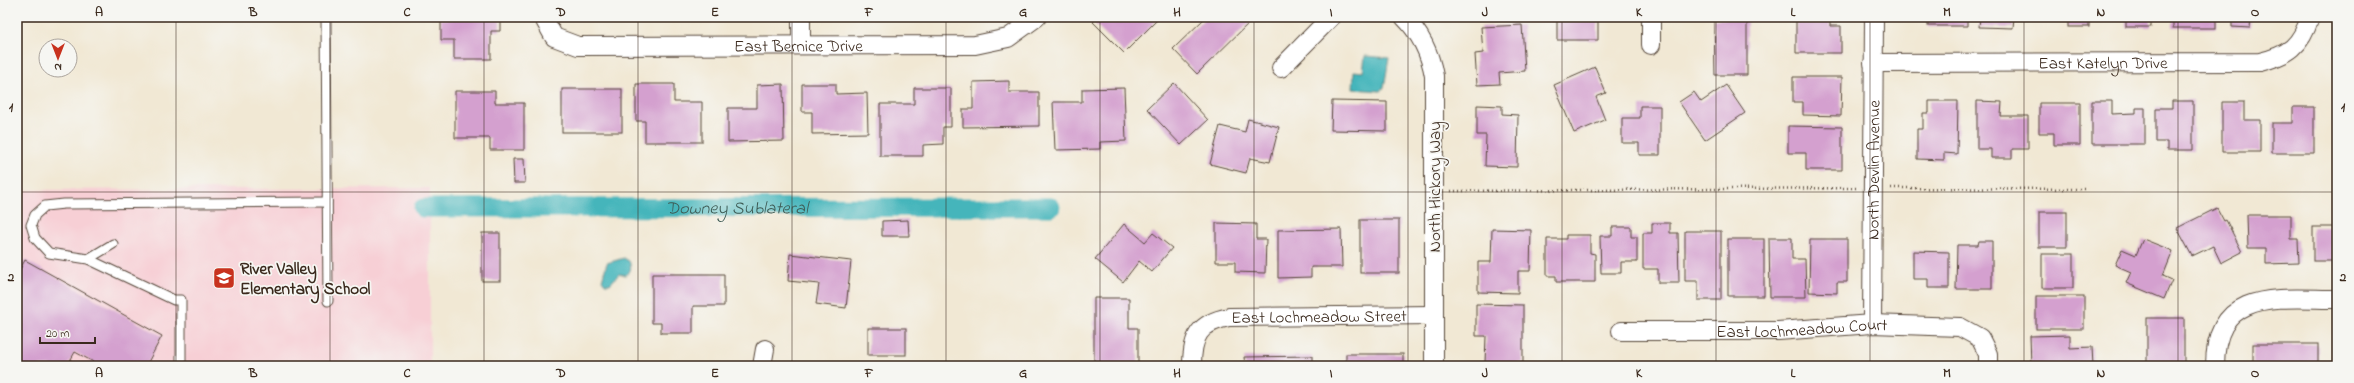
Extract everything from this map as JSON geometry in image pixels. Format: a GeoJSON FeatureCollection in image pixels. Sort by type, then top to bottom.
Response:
{"type":"FeatureCollection","features":[{"type":"Feature","properties":{"kind":"street","name":"East Bernice Drive"},"geometry":{"type":"LineString","coordinates":[[543,17],[554,37],[578,46],[975,45],[1008,38],[1037,17]]}},
{"type":"Feature","properties":{"kind":"street"},"geometry":{"type":"LineString","coordinates":[[801,17],[801,45]]}},
{"type":"Feature","properties":{"kind":"street"},"geometry":{"type":"LineString","coordinates":[[1281,68],[1331,17]]}},
{"type":"Feature","properties":{"kind":"street","name":"North Hickory Way"},"geometry":{"type":"LineString","coordinates":[[1404,17],[1415,28],[1430,56],[1434,76],[1434,366]]}},
{"type":"Feature","properties":{"kind":"street"},"geometry":{"type":"LineString","coordinates":[[1651,17],[1651,45]]}},
{"type":"Feature","properties":{"kind":"street","name":"North Devlin Avenue"},"geometry":{"type":"LineString","coordinates":[[1872,324],[1874,17]]}},
{"type":"Feature","properties":{"kind":"street","name":"East Katelyn Drive"},"geometry":{"type":"LineString","coordinates":[[1873,63],[2260,62],[2282,56],[2304,36],[2310,17]]}},
{"type":"Feature","properties":{"kind":"street"},"geometry":{"type":"LineString","coordinates":[[2215,366],[2219,333],[2231,315],[2249,303],[2269,299],[2337,299]]}},
{"type":"Feature","properties":{"kind":"street","name":"East Lochmeadow Street"},"geometry":{"type":"LineString","coordinates":[[1192,366],[1194,342],[1205,325],[1229,317],[1434,315]]}},
{"type":"Feature","properties":{"kind":"street","name":"East Lochmeadow Court"},"geometry":{"type":"LineString","coordinates":[[1621,332],[1778,331],[1872,324],[1960,327],[1980,338],[1988,354],[1988,366]]}},
{"type":"Feature","properties":{"kind":"lane"},"geometry":{"type":"LineString","coordinates":[[326,17],[328,301]]}},
{"type":"Feature","properties":{"kind":"lane"},"geometry":{"type":"LineString","coordinates":[[181,366],[182,300],[174,300],[88,259],[49,253],[35,238],[32,225],[35,215],[45,206],[64,204],[328,202]]}},
{"type":"Feature","properties":{"kind":"lane"},"geometry":{"type":"LineString","coordinates":[[88,259],[113,244]]}},
{"type":"Feature","properties":{"kind":"path"},"geometry":{"type":"LineString","coordinates":[[1434,192],[1873,188],[2086,189]]}},
{"type":"Feature","properties":{"kind":"shaded area","name":"River Valley Elementary School"},"geometry":{"type":"Polygon","coordinates":[[[430,188],[430,366],[17,366],[17,190],[430,188]]]}},
{"type":"Feature","properties":{"kind":"water"},"geometry":{"type":"Polygon","coordinates":[[[1365,56],[1389,58],[1384,88],[1380,91],[1353,89],[1354,71],[1363,72],[1365,56]]]}},
{"type":"Feature","properties":{"kind":"water"},"geometry":{"type":"Polygon","coordinates":[[[624,258],[630,263],[631,267],[629,272],[626,275],[619,274],[610,284],[605,284],[602,280],[607,263],[624,258]]]}},
{"type":"Feature","properties":{"kind":"building"},"geometry":{"type":"Polygon","coordinates":[[[453,17],[500,17],[500,31],[491,31],[491,59],[454,59],[454,40],[441,40],[441,19],[453,19],[453,17]]]}},
{"type":"Feature","properties":{"kind":"building"},"geometry":{"type":"Polygon","coordinates":[[[1098,17],[1160,17],[1124,53],[1093,22],[1098,17]]]}},
{"type":"Feature","properties":{"kind":"building"},"geometry":{"type":"Polygon","coordinates":[[[1206,17],[1255,17],[1197,74],[1173,49],[1206,17]]]}},
{"type":"Feature","properties":{"kind":"building"},"geometry":{"type":"Polygon","coordinates":[[[1557,17],[1598,18],[1598,40],[1557,40],[1557,17]]]}},
{"type":"Feature","properties":{"kind":"building"},"geometry":{"type":"Polygon","coordinates":[[[1796,17],[1830,17],[1830,26],[1841,26],[1841,53],[1796,53],[1796,17]]]}},
{"type":"Feature","properties":{"kind":"building"},"geometry":{"type":"Polygon","coordinates":[[[1928,17],[1967,17],[1967,26],[1928,26],[1928,17]]]}},
{"type":"Feature","properties":{"kind":"building"},"geometry":{"type":"Polygon","coordinates":[[[1980,17],[2014,17],[2013,28],[1979,27],[1980,17]]]}},
{"type":"Feature","properties":{"kind":"building"},"geometry":{"type":"Polygon","coordinates":[[[2068,17],[2089,17],[2089,27],[2068,27],[2068,17]]]}},
{"type":"Feature","properties":{"kind":"building"},"geometry":{"type":"Polygon","coordinates":[[[2126,17],[2151,17],[2151,27],[2126,27],[2126,17]]]}},
{"type":"Feature","properties":{"kind":"building"},"geometry":{"type":"Polygon","coordinates":[[[2173,17],[2216,17],[2216,28],[2173,28],[2173,17]]]}},
{"type":"Feature","properties":{"kind":"building"},"geometry":{"type":"Polygon","coordinates":[[[2232,17],[2251,17],[2250,28],[2232,27],[2232,17]]]}},
{"type":"Feature","properties":{"kind":"building"},"geometry":{"type":"Polygon","coordinates":[[[1714,19],[1747,19],[1747,75],[1715,75],[1714,19]]]}},
{"type":"Feature","properties":{"kind":"building"},"geometry":{"type":"Polygon","coordinates":[[[1522,25],[1525,71],[1499,73],[1500,84],[1477,85],[1475,54],[1483,53],[1481,27],[1522,25]]]}},
{"type":"Feature","properties":{"kind":"building"},"geometry":{"type":"Polygon","coordinates":[[[1595,67],[1606,93],[1596,97],[1605,120],[1574,133],[1554,85],[1595,67]]]}},
{"type":"Feature","properties":{"kind":"building"},"geometry":{"type":"Polygon","coordinates":[[[1793,77],[1842,77],[1841,116],[1803,115],[1803,102],[1793,102],[1793,77]]]}},
{"type":"Feature","properties":{"kind":"building"},"geometry":{"type":"Polygon","coordinates":[[[1009,81],[1009,92],[1039,92],[1039,126],[963,127],[963,109],[973,109],[973,82],[1009,81]]]}},
{"type":"Feature","properties":{"kind":"building"},"geometry":{"type":"Polygon","coordinates":[[[1174,83],[1208,120],[1181,145],[1147,109],[1174,83]]]}},
{"type":"Feature","properties":{"kind":"building"},"geometry":{"type":"Polygon","coordinates":[[[636,84],[674,84],[674,102],[702,102],[702,142],[645,142],[645,121],[636,121],[636,84]]]}},
{"type":"Feature","properties":{"kind":"building"},"geometry":{"type":"Polygon","coordinates":[[[783,84],[784,141],[728,142],[728,108],[757,108],[757,85],[783,84]]]}},
{"type":"Feature","properties":{"kind":"building"},"geometry":{"type":"Polygon","coordinates":[[[802,84],[836,84],[836,94],[867,93],[868,133],[812,134],[812,112],[802,112],[802,84]]]}},
{"type":"Feature","properties":{"kind":"building"},"geometry":{"type":"Polygon","coordinates":[[[1726,85],[1745,113],[1705,140],[1679,102],[1694,92],[1701,102],[1726,85]]]}},
{"type":"Feature","properties":{"kind":"building"},"geometry":{"type":"Polygon","coordinates":[[[914,88],[951,88],[951,127],[943,127],[943,144],[923,145],[923,156],[880,156],[880,104],[914,104],[914,88]]]}},
{"type":"Feature","properties":{"kind":"building"},"geometry":{"type":"Polygon","coordinates":[[[1124,88],[1126,141],[1100,142],[1100,149],[1055,150],[1053,102],[1082,102],[1082,89],[1124,88]]]}},
{"type":"Feature","properties":{"kind":"building"},"geometry":{"type":"Polygon","coordinates":[[[562,89],[622,89],[622,132],[562,132],[562,89]]]}},
{"type":"Feature","properties":{"kind":"building"},"geometry":{"type":"Polygon","coordinates":[[[455,91],[495,91],[495,103],[524,103],[524,150],[490,150],[490,138],[455,138],[455,91]]]}},
{"type":"Feature","properties":{"kind":"building"},"geometry":{"type":"Polygon","coordinates":[[[1332,101],[1387,102],[1387,131],[1331,130],[1332,101]]]}},
{"type":"Feature","properties":{"kind":"building"},"geometry":{"type":"Polygon","coordinates":[[[1929,101],[1958,101],[1957,154],[1944,153],[1944,160],[1917,159],[1917,129],[1923,129],[1923,113],[1929,113],[1929,101]]]}},
{"type":"Feature","properties":{"kind":"building"},"geometry":{"type":"Polygon","coordinates":[[[1977,101],[2002,102],[2001,116],[2028,116],[2028,149],[2012,149],[2012,158],[1991,158],[1991,149],[1977,149],[1977,101]]]}},
{"type":"Feature","properties":{"kind":"building"},"geometry":{"type":"Polygon","coordinates":[[[2092,101],[2112,101],[2112,114],[2136,113],[2136,108],[2145,108],[2145,144],[2092,144],[2092,101]]]}},
{"type":"Feature","properties":{"kind":"building"},"geometry":{"type":"Polygon","coordinates":[[[2172,101],[2193,101],[2193,150],[2167,150],[2167,142],[2156,142],[2156,108],[2172,108],[2172,101]]]}},
{"type":"Feature","properties":{"kind":"building"},"geometry":{"type":"Polygon","coordinates":[[[2222,102],[2244,102],[2244,120],[2260,120],[2260,152],[2222,152],[2222,102]]]}},
{"type":"Feature","properties":{"kind":"building"},"geometry":{"type":"Polygon","coordinates":[[[2039,103],[2080,103],[2080,145],[2054,145],[2054,133],[2039,133],[2039,103]]]}},
{"type":"Feature","properties":{"kind":"building"},"geometry":{"type":"Polygon","coordinates":[[[1477,105],[1502,106],[1502,114],[1518,115],[1517,167],[1485,166],[1486,135],[1477,135],[1477,105]]]}},
{"type":"Feature","properties":{"kind":"building"},"geometry":{"type":"Polygon","coordinates":[[[1640,106],[1660,106],[1660,155],[1639,155],[1639,143],[1622,143],[1622,118],[1640,118],[1640,106]]]}},
{"type":"Feature","properties":{"kind":"building"},"geometry":{"type":"Polygon","coordinates":[[[2293,107],[2314,107],[2314,153],[2272,153],[2272,123],[2293,123],[2293,107]]]}},
{"type":"Feature","properties":{"kind":"building"},"geometry":{"type":"Polygon","coordinates":[[[1248,119],[1279,127],[1270,162],[1250,158],[1246,173],[1210,164],[1220,126],[1245,132],[1248,119]]]}},
{"type":"Feature","properties":{"kind":"building"},"geometry":{"type":"Polygon","coordinates":[[[1788,126],[1842,127],[1842,170],[1806,170],[1806,153],[1788,153],[1788,126]]]}},
{"type":"Feature","properties":{"kind":"building"},"geometry":{"type":"Polygon","coordinates":[[[513,159],[524,159],[525,183],[514,183],[513,159]]]}},
{"type":"Feature","properties":{"kind":"building"},"geometry":{"type":"Polygon","coordinates":[[[2217,208],[2224,221],[2226,220],[2242,252],[2221,263],[2213,246],[2192,256],[2177,228],[2217,208]]]}},
{"type":"Feature","properties":{"kind":"building"},"geometry":{"type":"Polygon","coordinates":[[[2039,212],[2067,212],[2067,247],[2039,247],[2039,212]]]}},
{"type":"Feature","properties":{"kind":"building"},"geometry":{"type":"Polygon","coordinates":[[[2247,215],[2291,215],[2291,239],[2298,239],[2299,263],[2266,264],[2266,248],[2248,248],[2247,215]]]}},
{"type":"Feature","properties":{"kind":"building"},"geometry":{"type":"Polygon","coordinates":[[[908,220],[909,236],[882,236],[882,221],[908,220]]]}},
{"type":"Feature","properties":{"kind":"building"},"geometry":{"type":"Polygon","coordinates":[[[1360,220],[1399,220],[1399,273],[1360,273],[1360,220]]]}},
{"type":"Feature","properties":{"kind":"building"},"geometry":{"type":"Polygon","coordinates":[[[1216,223],[1256,224],[1256,239],[1266,239],[1265,273],[1235,272],[1235,262],[1216,262],[1216,223]]]}},
{"type":"Feature","properties":{"kind":"building"},"geometry":{"type":"Polygon","coordinates":[[[1652,223],[1670,223],[1670,233],[1678,233],[1679,283],[1658,283],[1658,269],[1643,269],[1643,233],[1652,233],[1652,223]]]}},
{"type":"Feature","properties":{"kind":"building"},"geometry":{"type":"Polygon","coordinates":[[[1124,224],[1145,242],[1153,233],[1172,248],[1152,272],[1139,261],[1123,282],[1095,259],[1124,224]]]}},
{"type":"Feature","properties":{"kind":"building"},"geometry":{"type":"Polygon","coordinates":[[[1612,227],[1631,227],[1631,237],[1637,237],[1637,262],[1621,262],[1621,273],[1601,273],[1600,236],[1612,236],[1612,227]]]}},
{"type":"Feature","properties":{"kind":"building"},"geometry":{"type":"Polygon","coordinates":[[[2313,227],[2337,227],[2337,261],[2313,261],[2313,227]]]}},
{"type":"Feature","properties":{"kind":"building"},"geometry":{"type":"Polygon","coordinates":[[[1341,229],[1342,267],[1311,267],[1311,277],[1278,278],[1278,230],[1341,229]]]}},
{"type":"Feature","properties":{"kind":"building"},"geometry":{"type":"Polygon","coordinates":[[[1492,229],[1531,230],[1530,271],[1518,271],[1518,293],[1478,292],[1478,262],[1491,262],[1492,229]]]}},
{"type":"Feature","properties":{"kind":"building"},"geometry":{"type":"Polygon","coordinates":[[[1685,231],[1721,231],[1721,300],[1698,300],[1698,281],[1685,281],[1685,231]]]}},
{"type":"Feature","properties":{"kind":"building"},"geometry":{"type":"Polygon","coordinates":[[[482,233],[500,233],[500,281],[482,281],[482,233]]]}},
{"type":"Feature","properties":{"kind":"building"},"geometry":{"type":"Polygon","coordinates":[[[1566,235],[1590,235],[1590,253],[1595,254],[1595,282],[1556,282],[1556,276],[1547,276],[1547,239],[1566,239],[1566,235]]]}},
{"type":"Feature","properties":{"kind":"building"},"geometry":{"type":"Polygon","coordinates":[[[1769,238],[1792,238],[1792,259],[1805,259],[1806,297],[1770,297],[1769,238]]]}},
{"type":"Feature","properties":{"kind":"building"},"geometry":{"type":"Polygon","coordinates":[[[1728,239],[1764,239],[1764,296],[1728,296],[1728,239]]]}},
{"type":"Feature","properties":{"kind":"building"},"geometry":{"type":"Polygon","coordinates":[[[1810,239],[1847,239],[1847,282],[1837,282],[1837,293],[1809,292],[1810,239]]]}},
{"type":"Feature","properties":{"kind":"building"},"geometry":{"type":"Polygon","coordinates":[[[2143,239],[2173,251],[2163,276],[2172,280],[2164,299],[2126,283],[2131,272],[2115,265],[2122,249],[2136,255],[2143,239]]]}},
{"type":"Feature","properties":{"kind":"building"},"geometry":{"type":"Polygon","coordinates":[[[1979,241],[1992,241],[1992,289],[1956,289],[1957,245],[1978,245],[1979,241]]]}},
{"type":"Feature","properties":{"kind":"building"},"geometry":{"type":"Polygon","coordinates":[[[1913,251],[1949,252],[1949,288],[1928,288],[1928,279],[1913,279],[1913,251]]]}},
{"type":"Feature","properties":{"kind":"building"},"geometry":{"type":"Polygon","coordinates":[[[790,254],[851,261],[846,308],[816,304],[819,284],[788,281],[790,254]]]}},
{"type":"Feature","properties":{"kind":"building"},"geometry":{"type":"Polygon","coordinates":[[[2042,254],[2073,254],[2073,288],[2042,288],[2042,254]]]}},
{"type":"Feature","properties":{"kind":"building"},"geometry":{"type":"Polygon","coordinates":[[[25,260],[162,336],[146,366],[101,366],[75,352],[67,366],[17,366],[17,275],[25,260]]]}},
{"type":"Feature","properties":{"kind":"building"},"geometry":{"type":"Polygon","coordinates":[[[652,274],[724,274],[724,306],[693,306],[693,333],[661,333],[661,323],[652,323],[652,274]]]}},
{"type":"Feature","properties":{"kind":"building"},"geometry":{"type":"Polygon","coordinates":[[[2036,296],[2084,296],[2084,329],[2036,329],[2036,296]]]}},
{"type":"Feature","properties":{"kind":"building"},"geometry":{"type":"Polygon","coordinates":[[[1094,298],[1129,298],[1129,328],[1138,328],[1138,365],[1094,365],[1094,298]]]}},
{"type":"Feature","properties":{"kind":"building"},"geometry":{"type":"Polygon","coordinates":[[[1476,304],[1523,305],[1523,363],[1485,363],[1486,336],[1476,336],[1476,304]]]}},
{"type":"Feature","properties":{"kind":"building"},"geometry":{"type":"Polygon","coordinates":[[[2147,318],[2184,318],[2184,366],[2147,366],[2147,318]]]}},
{"type":"Feature","properties":{"kind":"building"},"geometry":{"type":"Polygon","coordinates":[[[868,328],[906,328],[906,355],[868,355],[868,328]]]}},
{"type":"Feature","properties":{"kind":"building"},"geometry":{"type":"Polygon","coordinates":[[[2070,335],[2070,348],[2092,347],[2093,366],[2031,366],[2030,336],[2070,335]]]}},
{"type":"Feature","properties":{"kind":"building"},"geometry":{"type":"Polygon","coordinates":[[[2253,344],[2318,344],[2318,366],[2253,366],[2253,344]]]}},
{"type":"Feature","properties":{"kind":"building"},"geometry":{"type":"Polygon","coordinates":[[[1346,354],[1403,354],[1403,366],[1346,366],[1346,354]]]}},
{"type":"Feature","properties":{"kind":"building"},"geometry":{"type":"Polygon","coordinates":[[[1312,356],[1312,366],[1245,366],[1244,357],[1312,356]]]}},
{"type":"Feature","properties":{"kind":"waterway","name":"Downey Sublateral"},"geometry":{"type":"LineString","coordinates":[[423,208],[1051,207]]}},
{"type":"Feature","properties":{"kind":"place","name":"River Valley Elementary School"},"geometry":{"type":"Point","coordinates":[224,278]}}]}
